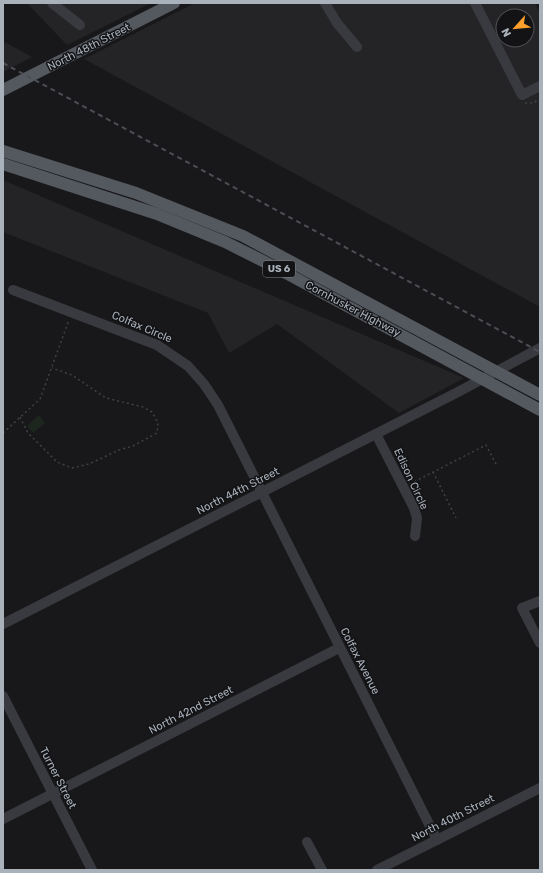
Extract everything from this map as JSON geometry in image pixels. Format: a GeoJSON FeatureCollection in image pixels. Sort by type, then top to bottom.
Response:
{"type":"FeatureCollection","features":[{"type":"Feature","properties":{"kind":"main road","name":"North 48th Street"},"geometry":{"type":"LineString","coordinates":[[4,90],[174,3]]}},
{"type":"Feature","properties":{"kind":"main road","name":"Cornhusker Highway"},"geometry":{"type":"LineString","coordinates":[[3,151],[136,193],[212,223],[284,258],[540,395]]}},
{"type":"Feature","properties":{"kind":"main road","name":"Cornhusker Highway"},"geometry":{"type":"LineString","coordinates":[[3,164],[157,214],[225,242],[273,266],[540,410]]}},
{"type":"Feature","properties":{"kind":"street"},"geometry":{"type":"LineString","coordinates":[[52,3],[80,25]]}},
{"type":"Feature","properties":{"kind":"street"},"geometry":{"type":"LineString","coordinates":[[325,3],[337,23],[357,47]]}},
{"type":"Feature","properties":{"kind":"street"},"geometry":{"type":"LineString","coordinates":[[475,3],[522,95],[540,86]]}},
{"type":"Feature","properties":{"kind":"street","name":"Colfax Circle"},"geometry":{"type":"LineString","coordinates":[[13,290],[146,340],[182,361],[199,377],[212,394],[262,492]]}},
{"type":"Feature","properties":{"kind":"street","name":"North 44th Street"},"geometry":{"type":"LineString","coordinates":[[3,624],[497,372],[540,348]]}},
{"type":"Feature","properties":{"kind":"street","name":"North 44th Street"},"geometry":{"type":"LineString","coordinates":[[497,372],[540,353]]}},
{"type":"Feature","properties":{"kind":"street","name":"Edison Circle"},"geometry":{"type":"LineString","coordinates":[[376,434],[414,508],[417,518],[415,536]]}},
{"type":"Feature","properties":{"kind":"street","name":"Colfax Avenue"},"geometry":{"type":"LineString","coordinates":[[262,492],[437,840]]}},
{"type":"Feature","properties":{"kind":"street"},"geometry":{"type":"LineString","coordinates":[[540,601],[522,608],[540,643]]}},
{"type":"Feature","properties":{"kind":"street","name":"North 42nd Street"},"geometry":{"type":"LineString","coordinates":[[3,819],[340,648]]}},
{"type":"Feature","properties":{"kind":"street","name":"Turner Street"},"geometry":{"type":"LineString","coordinates":[[3,696],[92,870]]}},
{"type":"Feature","properties":{"kind":"street","name":"North 40th Street"},"geometry":{"type":"LineString","coordinates":[[377,870],[540,788]]}},
{"type":"Feature","properties":{"kind":"street"},"geometry":{"type":"LineString","coordinates":[[308,842],[322,870]]}},
{"type":"Feature","properties":{"kind":"path"},"geometry":{"type":"LineString","coordinates":[[3,433],[40,399],[70,319]]}},
{"type":"Feature","properties":{"kind":"path"},"geometry":{"type":"LineString","coordinates":[[20,417],[28,433],[57,462],[72,468],[89,464],[133,446],[157,433],[158,423],[152,412],[143,407],[106,398],[72,375],[52,368]]}},
{"type":"Feature","properties":{"kind":"path"},"geometry":{"type":"LineString","coordinates":[[410,484],[486,445],[496,466]]}},
{"type":"Feature","properties":{"kind":"path"},"geometry":{"type":"LineString","coordinates":[[433,472],[456,518]]}},
{"type":"Feature","properties":{"kind":"shaded area"},"geometry":{"type":"Polygon","coordinates":[[[27,3],[151,3],[67,45],[27,3]]]}},
{"type":"Feature","properties":{"kind":"shaded area"},"geometry":{"type":"Polygon","coordinates":[[[195,3],[535,3],[540,13],[540,307],[84,59],[195,3]]]}},
{"type":"Feature","properties":{"kind":"shaded area"},"geometry":{"type":"Polygon","coordinates":[[[3,41],[32,57],[3,72],[3,41]]]}},
{"type":"Feature","properties":{"kind":"shaded area"},"geometry":{"type":"Polygon","coordinates":[[[3,180],[464,378],[399,413],[277,324],[229,353],[208,313],[3,232],[3,180]]]}},
{"type":"Feature","properties":{"kind":"shaded area"},"geometry":{"type":"Polygon","coordinates":[[[39,415],[45,423],[33,433],[27,426],[39,415]]]}},
{"type":"Feature","properties":{"kind":"railway"},"geometry":{"type":"LineString","coordinates":[[3,63],[540,352]]}}]}
